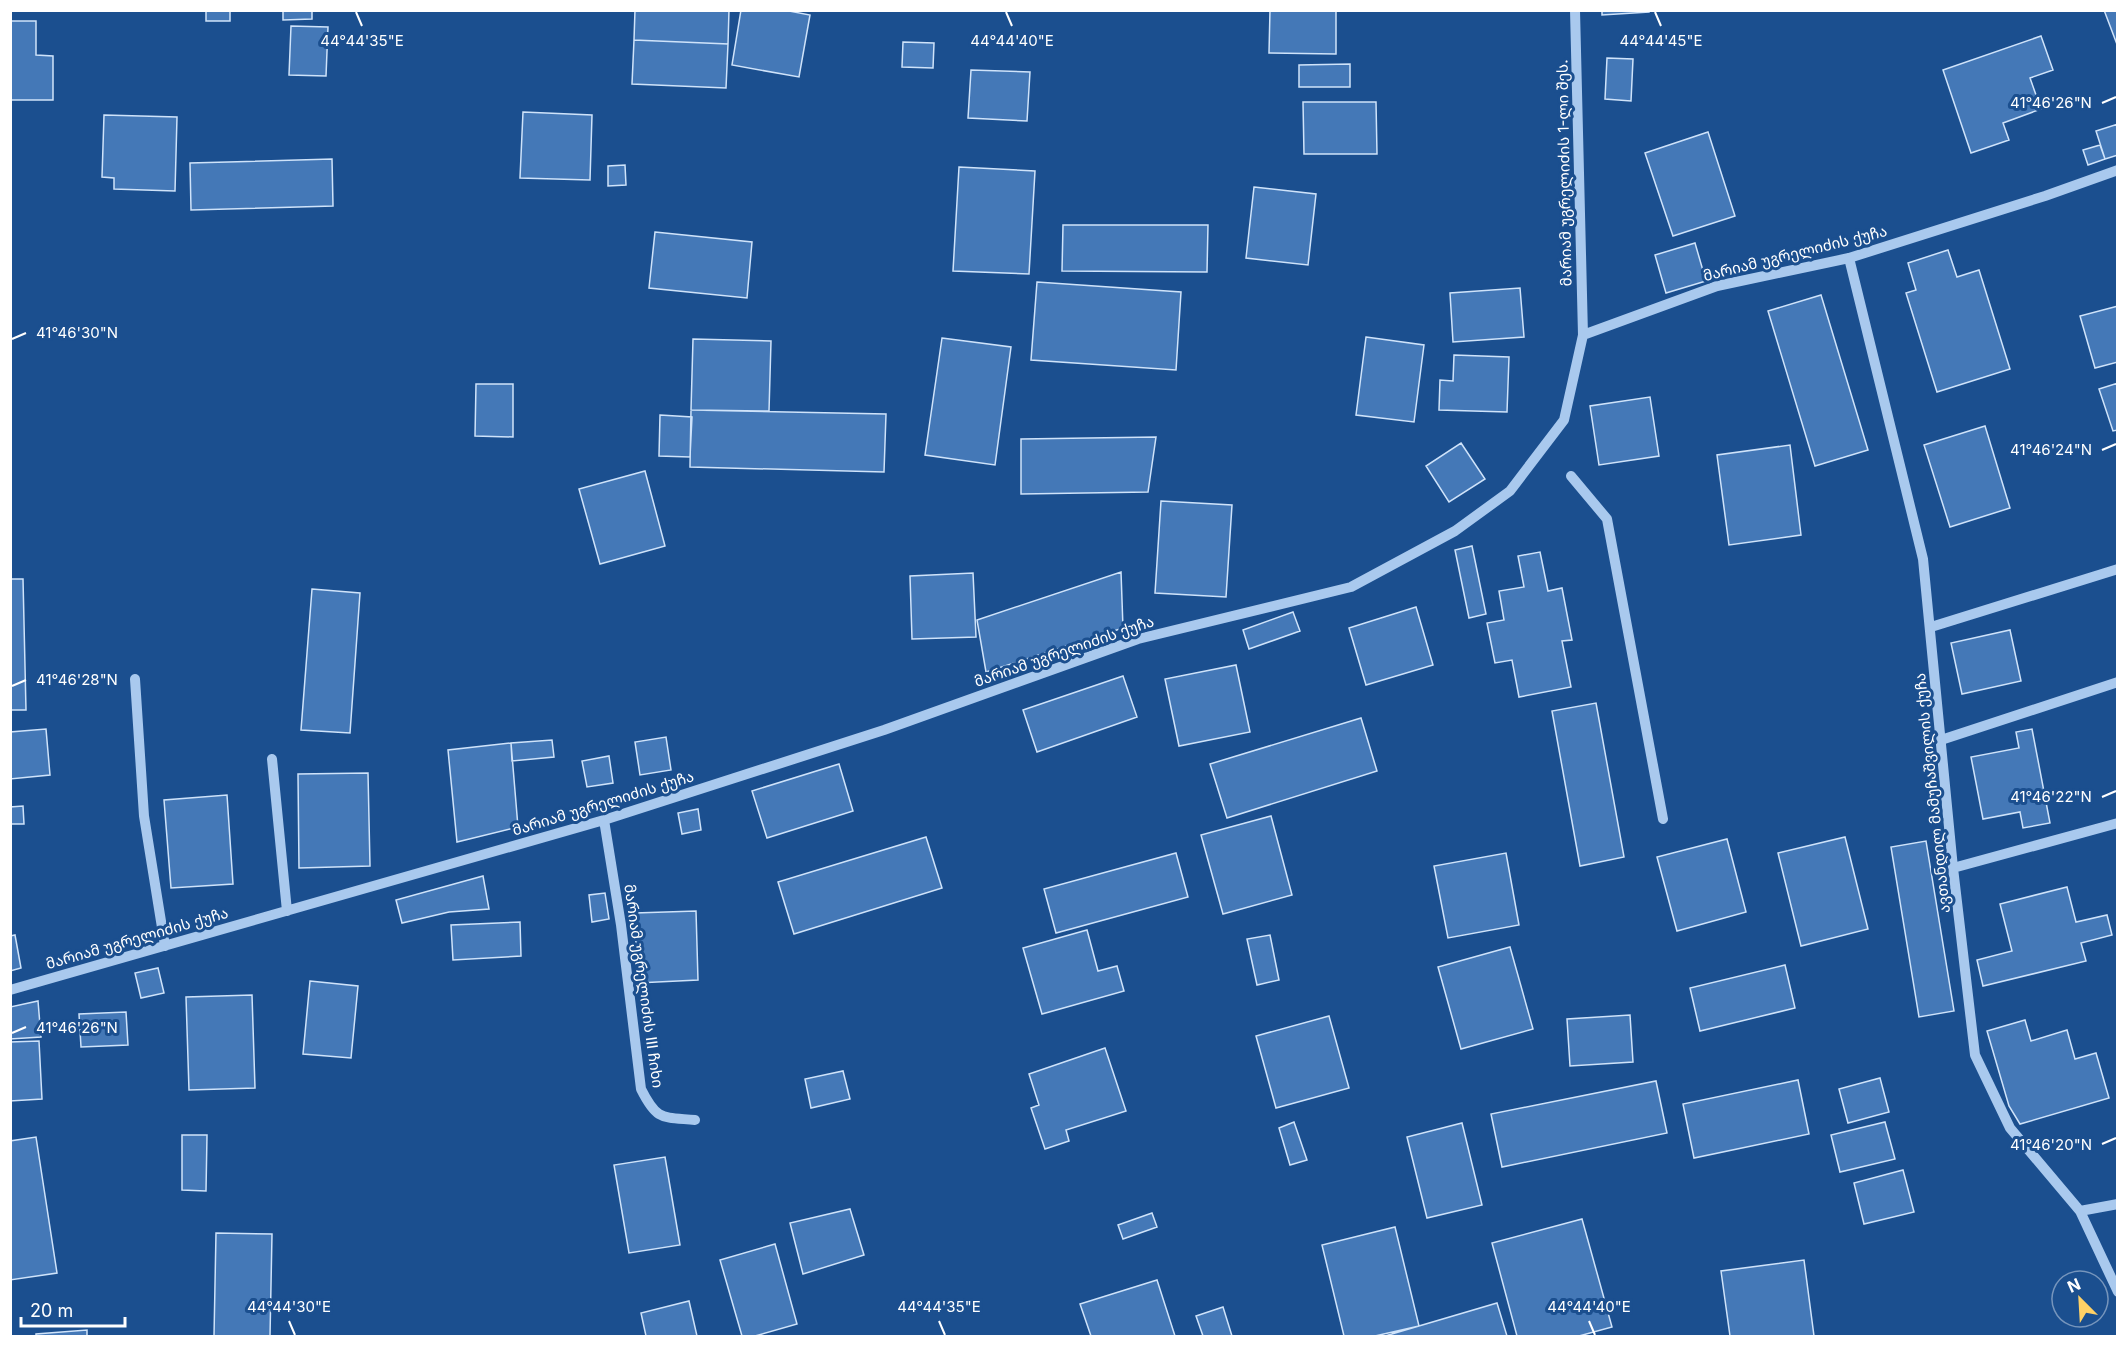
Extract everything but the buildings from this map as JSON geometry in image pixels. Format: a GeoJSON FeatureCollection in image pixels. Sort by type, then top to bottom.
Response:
{"type":"FeatureCollection","features":[{"type":"Feature","properties":{"kind":"street","name":"მარიამ უგრელიძის 1-ლი შეს."},"geometry":{"type":"LineString","coordinates":[[1575,10],[1583,335]]}},
{"type":"Feature","properties":{"kind":"street","name":"მარიამ უგრელიძის ქუჩა"},"geometry":{"type":"LineString","coordinates":[[10,990],[604,820],[884,730],[1138,639],[1351,586],[1455,531],[1510,491],[1564,420],[1583,335],[1717,286],[1849,258],[2045,196],[2118,170]]}},
{"type":"Feature","properties":{"kind":"street","name":"ავთანდილ მამუჩაშვილის ქუჩა"},"geometry":{"type":"LineString","coordinates":[[1849,258],[1923,560],[1953,868],[1975,1055],[2010,1128],[2079,1211],[2118,1292]]}},
{"type":"Feature","properties":{"kind":"street"},"geometry":{"type":"LineString","coordinates":[[1571,476],[1607,519],[1663,819]]}},
{"type":"Feature","properties":{"kind":"street"},"geometry":{"type":"LineString","coordinates":[[1930,627],[2118,569]]}},
{"type":"Feature","properties":{"kind":"street"},"geometry":{"type":"LineString","coordinates":[[135,679],[144,816],[165,946]]}},
{"type":"Feature","properties":{"kind":"street"},"geometry":{"type":"LineString","coordinates":[[1941,740],[2118,682]]}},
{"type":"Feature","properties":{"kind":"street"},"geometry":{"type":"LineString","coordinates":[[272,759],[287,911]]}},
{"type":"Feature","properties":{"kind":"street","name":"მარიამ უგრელიძის III ჩიხი"},"geometry":{"type":"LineString","coordinates":[[604,820],[621,926],[641,1089],[651,1108],[661,1117],[695,1120]]}},
{"type":"Feature","properties":{"kind":"street"},"geometry":{"type":"LineString","coordinates":[[1953,868],[2118,823]]}},
{"type":"Feature","properties":{"kind":"street"},"geometry":{"type":"LineString","coordinates":[[2079,1211],[2118,1204]]}}]}
